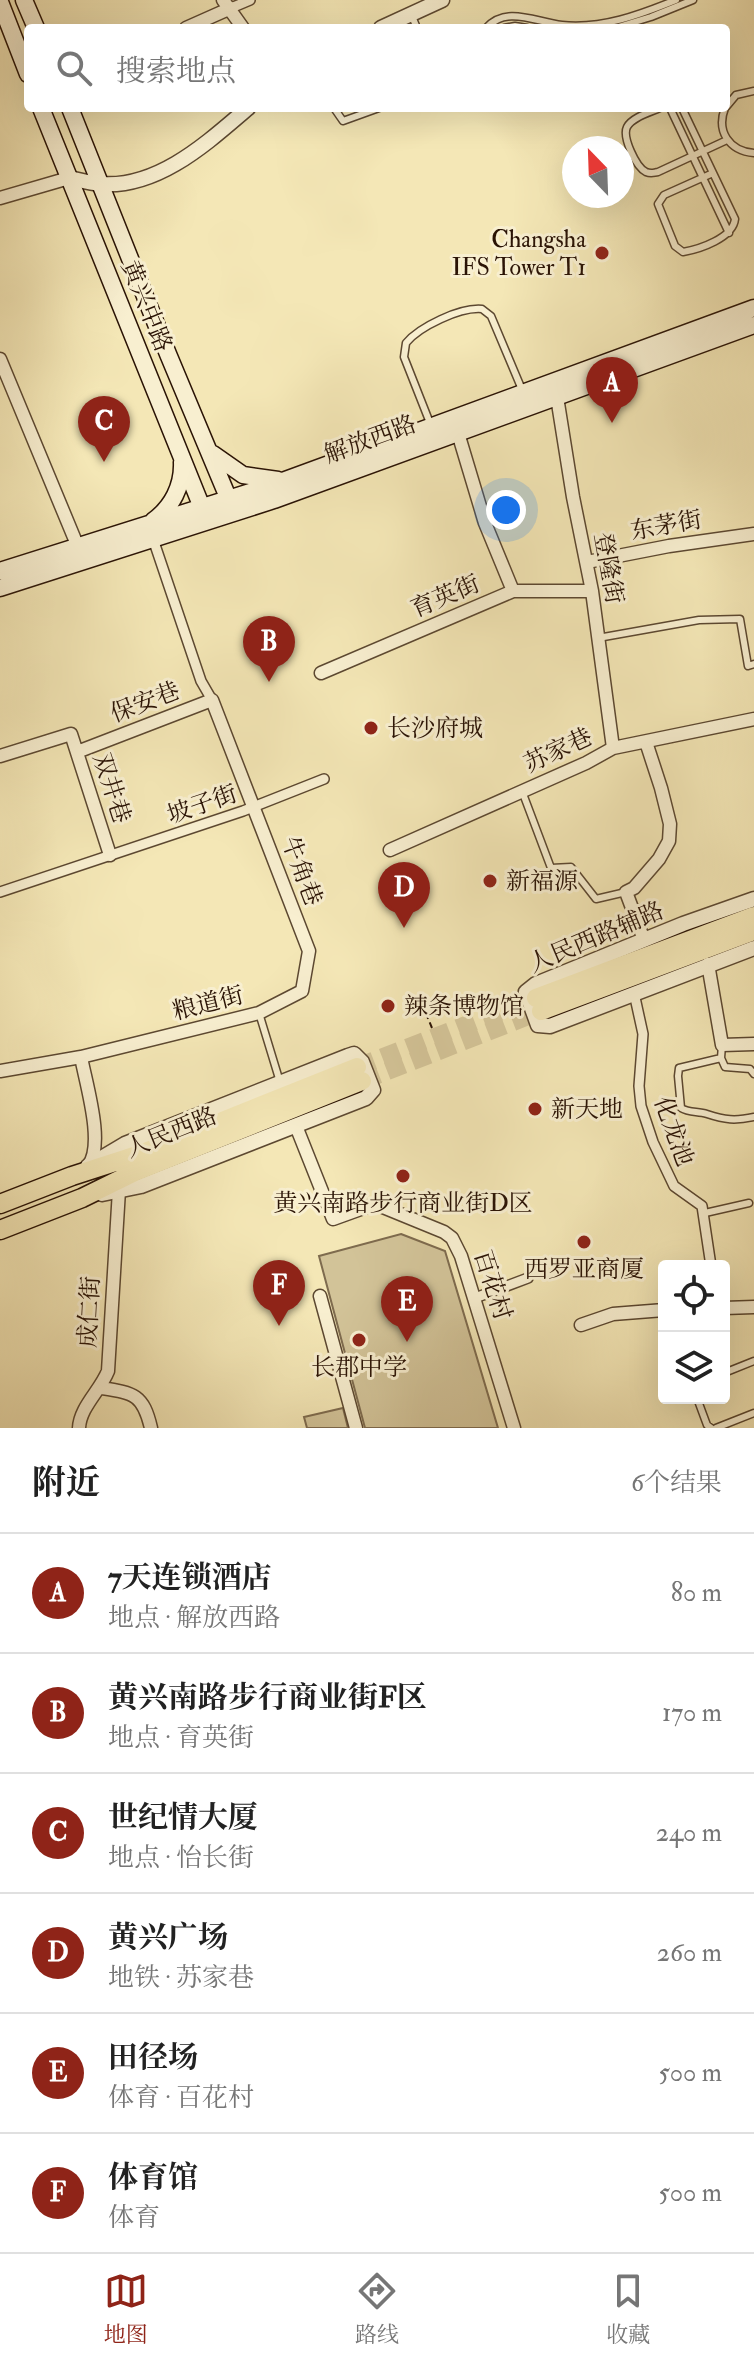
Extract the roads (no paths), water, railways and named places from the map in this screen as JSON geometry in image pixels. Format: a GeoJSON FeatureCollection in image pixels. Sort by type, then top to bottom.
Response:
{"type":"FeatureCollection","features":[{"type":"Feature","properties":{"kind":"main road"},"geometry":{"type":"LineString","coordinates":[[24,0],[34,24]]}},
{"type":"Feature","properties":{"kind":"main road"},"geometry":{"type":"LineString","coordinates":[[0,2],[24,64]]}},
{"type":"Feature","properties":{"kind":"main road","name":"黄兴中路"},"geometry":{"type":"LineString","coordinates":[[43,112],[205,515]]}},
{"type":"Feature","properties":{"kind":"main road","name":"黄兴中路"},"geometry":{"type":"LineString","coordinates":[[72,112],[232,506]]}},
{"type":"Feature","properties":{"kind":"main road","name":"解放西路"},"geometry":{"type":"LineString","coordinates":[[232,506],[292,478],[754,308]]}},
{"type":"Feature","properties":{"kind":"main road","name":"解放西路"},"geometry":{"type":"LineString","coordinates":[[0,588],[149,533],[458,433],[754,325]]}},
{"type":"Feature","properties":{"kind":"main road"},"geometry":{"type":"LineString","coordinates":[[206,444],[221,462],[243,475],[268,480],[292,478]]}},
{"type":"Feature","properties":{"kind":"main road"},"geometry":{"type":"LineString","coordinates":[[149,533],[174,497],[182,474],[180,453]]}},
{"type":"Feature","properties":{"kind":"main road","name":"解放西路"},"geometry":{"type":"LineString","coordinates":[[0,571],[78,547],[149,533]]}},
{"type":"Feature","properties":{"kind":"main road"},"geometry":{"type":"LineString","coordinates":[[754,916],[539,1005],[754,931]]}},
{"type":"Feature","properties":{"kind":"main road","name":"人民西路"},"geometry":{"type":"LineString","coordinates":[[0,1204],[80,1171],[140,1154],[360,1074],[82,1198],[0,1230]]}},
{"type":"Feature","properties":{"kind":"street"},"geometry":{"type":"LineString","coordinates":[[193,24],[227,4],[250,0]]}},
{"type":"Feature","properties":{"kind":"street"},"geometry":{"type":"LineString","coordinates":[[414,21],[442,0]]}},
{"type":"Feature","properties":{"kind":"street"},"geometry":{"type":"LineString","coordinates":[[227,4],[240,24]]}},
{"type":"Feature","properties":{"kind":"street"},"geometry":{"type":"LineString","coordinates":[[0,198],[69,178],[102,184],[133,181],[195,152],[243,112]]}},
{"type":"Feature","properties":{"kind":"street"},"geometry":{"type":"LineString","coordinates":[[1,364],[78,547]]}},
{"type":"Feature","properties":{"kind":"street","name":"登隆街"},"geometry":{"type":"LineString","coordinates":[[557,397],[592,591],[613,748]]}},
{"type":"Feature","properties":{"kind":"street"},"geometry":{"type":"LineString","coordinates":[[458,433],[485,523],[513,591]]}},
{"type":"Feature","properties":{"kind":"street"},"geometry":{"type":"LineString","coordinates":[[149,533],[201,681],[212,700]]}},
{"type":"Feature","properties":{"kind":"street","name":"东茅街"},"geometry":{"type":"LineString","coordinates":[[587,562],[754,534]]}},
{"type":"Feature","properties":{"kind":"street","name":"育英街"},"geometry":{"type":"LineString","coordinates":[[321,673],[513,591],[592,591]]}},
{"type":"Feature","properties":{"kind":"street","name":"保安巷"},"geometry":{"type":"LineString","coordinates":[[77,752],[212,700],[254,807]]}},
{"type":"Feature","properties":{"kind":"street","name":"苏家巷"},"geometry":{"type":"LineString","coordinates":[[390,850],[613,748],[754,719]]}},
{"type":"Feature","properties":{"kind":"street","name":"双井巷"},"geometry":{"type":"LineString","coordinates":[[0,756],[71,734],[110,855]]}},
{"type":"Feature","properties":{"kind":"street"},"geometry":{"type":"LineString","coordinates":[[644,940],[626,892],[634,888],[659,859],[669,841],[670,824],[646,742]]}},
{"type":"Feature","properties":{"kind":"street","name":"坡子街"},"geometry":{"type":"LineString","coordinates":[[0,892],[254,807],[324,779]]}},
{"type":"Feature","properties":{"kind":"street","name":"牛角巷"},"geometry":{"type":"LineString","coordinates":[[254,807],[309,951]]}},
{"type":"Feature","properties":{"kind":"street","name":"人民西路辅路"},"geometry":{"type":"LineString","coordinates":[[754,899],[536,984],[526,992],[535,1021],[544,1027],[754,948]]}},
{"type":"Feature","properties":{"kind":"street","name":"粮道街"},"geometry":{"type":"LineString","coordinates":[[0,1071],[81,1057],[259,1013],[302,991],[309,951]]}},
{"type":"Feature","properties":{"kind":"street"},"geometry":{"type":"LineString","coordinates":[[708,964],[721,1052],[754,1044]]}},
{"type":"Feature","properties":{"kind":"street","name":"化龙池"},"geometry":{"type":"LineString","coordinates":[[634,993],[643,1034],[639,1086],[641,1106],[653,1142],[674,1186],[702,1206],[705,1213]]}},
{"type":"Feature","properties":{"kind":"street"},"geometry":{"type":"LineString","coordinates":[[80,1171],[125,1144],[354,1054],[362,1062],[372,1085],[371,1095],[296,1126],[141,1186],[82,1198]]}},
{"type":"Feature","properties":{"kind":"street"},"geometry":{"type":"LineString","coordinates":[[80,1171],[93,1159],[96,1144],[81,1057]]}},
{"type":"Feature","properties":{"kind":"street","name":"百花村"},"geometry":{"type":"LineString","coordinates":[[296,1126],[333,1219],[378,1205],[444,1232],[457,1245],[514,1428]]}},
{"type":"Feature","properties":{"kind":"street","name":"成仁街"},"geometry":{"type":"LineString","coordinates":[[79,1428],[80,1415],[101,1388],[108,1371],[119,1190]]}},
{"type":"Feature","properties":{"kind":"street"},"geometry":{"type":"LineString","coordinates":[[705,1213],[710,1260]]}},
{"type":"Feature","properties":{"kind":"street"},"geometry":{"type":"LineString","coordinates":[[475,1298],[528,1278]]}},
{"type":"Feature","properties":{"kind":"street"},"geometry":{"type":"LineString","coordinates":[[320,1296],[356,1428]]}},
{"type":"Feature","properties":{"kind":"street"},"geometry":{"type":"LineString","coordinates":[[730,1308],[754,1307]]}},
{"type":"Feature","properties":{"kind":"street"},"geometry":{"type":"LineString","coordinates":[[581,1325],[613,1314],[658,1310]]}},
{"type":"Feature","properties":{"kind":"street"},"geometry":{"type":"LineString","coordinates":[[101,1388],[138,1397],[146,1409],[151,1428]]}},
{"type":"Feature","properties":{"kind":"lane"},"geometry":{"type":"LineString","coordinates":[[600,24],[620,21],[676,0]]}},
{"type":"Feature","properties":{"kind":"lane"},"geometry":{"type":"LineString","coordinates":[[626,24],[693,0]]}},
{"type":"Feature","properties":{"kind":"lane"},"geometry":{"type":"LineString","coordinates":[[490,24],[511,15],[558,24]]}},
{"type":"Feature","properties":{"kind":"lane"},"geometry":{"type":"LineString","coordinates":[[730,102],[736,95],[754,91]]}},
{"type":"Feature","properties":{"kind":"lane"},"geometry":{"type":"LineString","coordinates":[[337,112],[343,121],[368,112]]}},
{"type":"Feature","properties":{"kind":"lane"},"geometry":{"type":"LineString","coordinates":[[651,112],[631,121],[625,132],[640,167],[650,174],[727,140]]}},
{"type":"Feature","properties":{"kind":"lane"},"geometry":{"type":"LineString","coordinates":[[672,112],[729,233]]}},
{"type":"Feature","properties":{"kind":"lane"},"geometry":{"type":"LineString","coordinates":[[684,112],[735,219],[735,225],[729,233],[683,252],[675,246],[658,204],[664,195],[713,173]]}},
{"type":"Feature","properties":{"kind":"lane"},"geometry":{"type":"LineString","coordinates":[[724,112],[721,121],[727,140],[735,148],[754,153]]}},
{"type":"Feature","properties":{"kind":"lane"},"geometry":{"type":"LineString","coordinates":[[431,427],[404,357],[406,343],[421,329],[461,312],[482,309],[495,322],[524,394]]}},
{"type":"Feature","properties":{"kind":"lane"},"geometry":{"type":"LineString","coordinates":[[598,638],[699,620],[740,619],[748,666],[754,664]]}},
{"type":"Feature","properties":{"kind":"lane"},"geometry":{"type":"LineString","coordinates":[[522,791],[551,868],[571,867],[596,899],[626,892]]}},
{"type":"Feature","properties":{"kind":"lane"},"geometry":{"type":"LineString","coordinates":[[259,1013],[280,1082]]}},
{"type":"Feature","properties":{"kind":"lane"},"geometry":{"type":"LineString","coordinates":[[754,1074],[750,1069],[725,1067],[721,1052],[679,1068],[678,1076],[681,1108],[722,1120],[754,1117]]}},
{"type":"Feature","properties":{"kind":"lane"},"geometry":{"type":"LineString","coordinates":[[705,1213],[749,1203]]}},
{"type":"Feature","properties":{"kind":"lane"},"geometry":{"type":"LineString","coordinates":[[730,1371],[754,1361]]}},
{"type":"Feature","properties":{"kind":"lane"},"geometry":{"type":"LineString","coordinates":[[699,1404],[707,1425],[714,1428],[754,1413]]}},
{"type":"Feature","properties":{"kind":"tunnel"},"geometry":{"type":"LineString","coordinates":[[357,1067],[536,998]]}},
{"type":"Feature","properties":{"kind":"tunnel"},"geometry":{"type":"LineString","coordinates":[[362,1081],[541,1011]]}},
{"type":"Feature","properties":{"kind":"place","name":"Changsha IFS Tower T1"},"geometry":{"type":"Point","coordinates":[602,253]}},
{"type":"Feature","properties":{"kind":"place","name":"7天连锁酒店"},"geometry":{"type":"Point","coordinates":[612,423]}},
{"type":"Feature","properties":{"kind":"place","name":"世纪情大厦"},"geometry":{"type":"Point","coordinates":[104,462]}},
{"type":"Feature","properties":{"kind":"place","name":"黄兴南路步行商业街F区"},"geometry":{"type":"Point","coordinates":[269,682]}},
{"type":"Feature","properties":{"kind":"place","name":"长沙府城"},"geometry":{"type":"Point","coordinates":[371,728]}},
{"type":"Feature","properties":{"kind":"place","name":"新福源"},"geometry":{"type":"Point","coordinates":[490,881]}},
{"type":"Feature","properties":{"kind":"place","name":"黄兴广场"},"geometry":{"type":"Point","coordinates":[404,928]}},
{"type":"Feature","properties":{"kind":"place","name":"辣条博物馆"},"geometry":{"type":"Point","coordinates":[388,1006]}},
{"type":"Feature","properties":{"kind":"place","name":"新天地"},"geometry":{"type":"Point","coordinates":[535,1109]}},
{"type":"Feature","properties":{"kind":"place","name":"黄兴南路步行商业街D区"},"geometry":{"type":"Point","coordinates":[403,1176]}},
{"type":"Feature","properties":{"kind":"place","name":"西罗亚商厦"},"geometry":{"type":"Point","coordinates":[584,1242]}},
{"type":"Feature","properties":{"kind":"place","name":"体育馆"},"geometry":{"type":"Point","coordinates":[279,1326]}},
{"type":"Feature","properties":{"kind":"place","name":"长郡中学"},"geometry":{"type":"Point","coordinates":[359,1340]}},
{"type":"Feature","properties":{"kind":"place","name":"田径场"},"geometry":{"type":"Point","coordinates":[407,1342]}}]}
